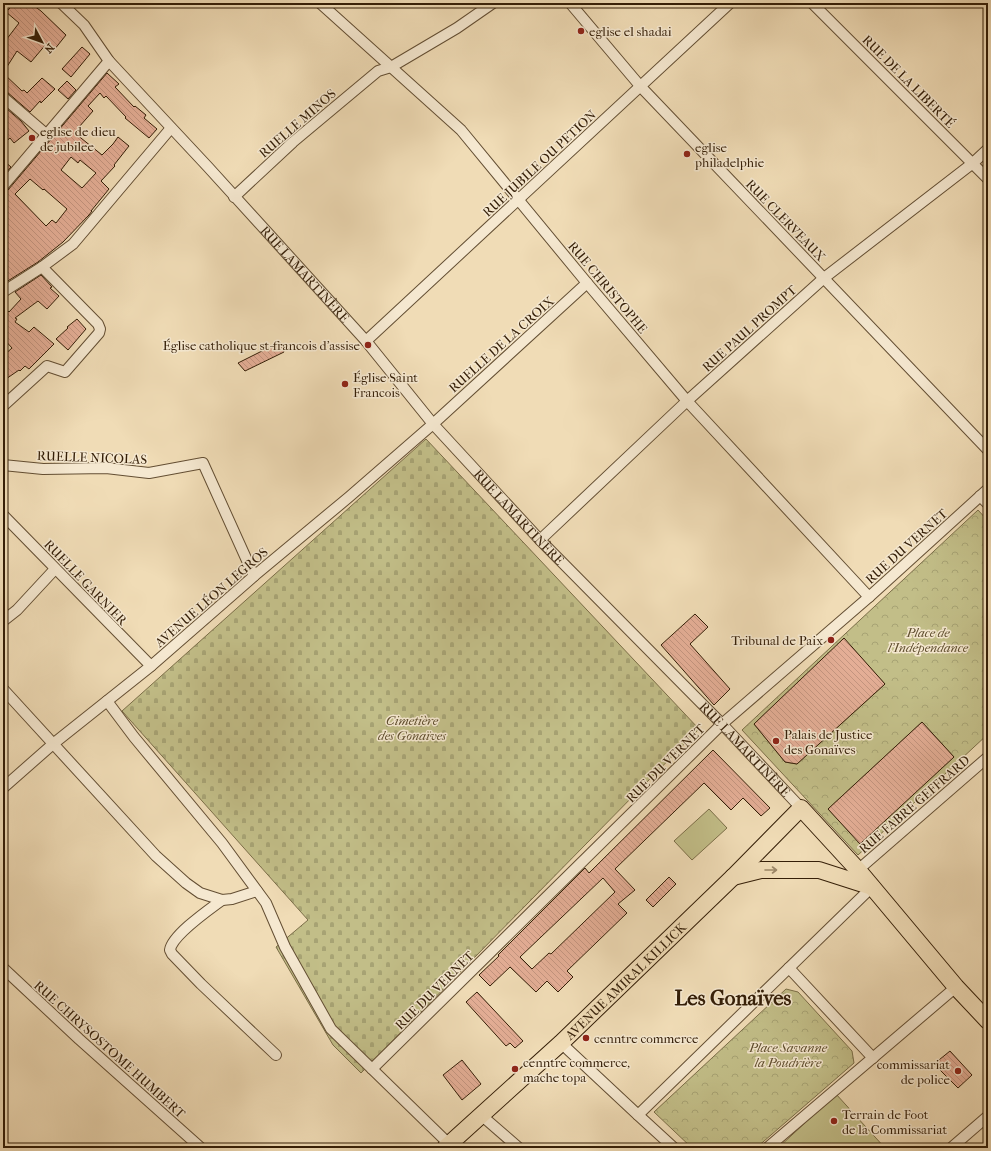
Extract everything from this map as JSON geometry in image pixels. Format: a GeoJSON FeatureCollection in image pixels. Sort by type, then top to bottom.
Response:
{"type":"FeatureCollection","features":[{"type":"Feature","properties":{"kind":"main road","name":"RUE LAMARTINÈRE"},"geometry":{"type":"LineString","coordinates":[[801,808],[858,870],[956,987],[988,1021]]}},
{"type":"Feature","properties":{"kind":"main road","name":"AVENUE AMIRAL KILLICK"},"geometry":{"type":"LineString","coordinates":[[447,1146],[561,1043],[733,877],[801,808]]}},
{"type":"Feature","properties":{"kind":"main road"},"geometry":{"type":"LineString","coordinates":[[733,877],[761,870],[819,870],[872,887]]}},
{"type":"Feature","properties":{"kind":"street","name":"RUE LAMARTINÈRE"},"geometry":{"type":"LineString","coordinates":[[61,3],[84,25],[109,61],[208,167],[366,341],[433,424],[540,540],[722,724],[801,808]]}},
{"type":"Feature","properties":{"kind":"street","name":"RUE CHRISTOPHE"},"geometry":{"type":"LineString","coordinates":[[320,3],[461,130],[587,283],[687,401],[869,597]]}},
{"type":"Feature","properties":{"kind":"street"},"geometry":{"type":"LineString","coordinates":[[391,67],[457,28],[493,3]]}},
{"type":"Feature","properties":{"kind":"street","name":"RUE CLERVEAUX"},"geometry":{"type":"LineString","coordinates":[[570,3],[641,87],[988,450]]}},
{"type":"Feature","properties":{"kind":"street","name":"RUE JUBILE OU PETION"},"geometry":{"type":"LineString","coordinates":[[366,341],[730,3]]}},
{"type":"Feature","properties":{"kind":"street","name":"RUE DE LA LIBERTÉ"},"geometry":{"type":"LineString","coordinates":[[812,3],[988,179]]}},
{"type":"Feature","properties":{"kind":"street"},"geometry":{"type":"LineString","coordinates":[[3,186],[109,61]]}},
{"type":"Feature","properties":{"kind":"street","name":"RUELLE MINOS"},"geometry":{"type":"LineString","coordinates":[[234,197],[293,142],[378,71],[391,67]]}},
{"type":"Feature","properties":{"kind":"street"},"geometry":{"type":"LineString","coordinates":[[3,96],[46,134]]}},
{"type":"Feature","properties":{"kind":"street"},"geometry":{"type":"LineString","coordinates":[[3,292],[42,267],[73,244],[171,128]]}},
{"type":"Feature","properties":{"kind":"street","name":"RUE PAUL PROMPT"},"geometry":{"type":"LineString","coordinates":[[540,540],[687,401],[824,278],[973,163],[988,149]]}},
{"type":"Feature","properties":{"kind":"street"},"geometry":{"type":"LineString","coordinates":[[3,406],[47,366],[65,372],[99,333],[100,329],[98,324],[42,267]]}},
{"type":"Feature","properties":{"kind":"street","name":"RUELLE DE LA CROIX"},"geometry":{"type":"LineString","coordinates":[[433,424],[587,283]]}},
{"type":"Feature","properties":{"kind":"street","name":"AVENUE LÉON LEGROS"},"geometry":{"type":"LineString","coordinates":[[3,788],[53,744],[151,666],[254,576],[349,497],[433,424]]}},
{"type":"Feature","properties":{"kind":"street","name":"RUELLE NICOLAS"},"geometry":{"type":"LineString","coordinates":[[3,465],[43,469],[106,468],[149,473],[203,463],[254,576]]}},
{"type":"Feature","properties":{"kind":"street","name":"RUE DU VERNET"},"geometry":{"type":"LineString","coordinates":[[372,1069],[722,724],[869,597],[988,489]]}},
{"type":"Feature","properties":{"kind":"street"},"geometry":{"type":"LineString","coordinates":[[980,496],[988,504]]}},
{"type":"Feature","properties":{"kind":"street","name":"RUELLE GARNIER"},"geometry":{"type":"LineString","coordinates":[[3,516],[151,666]]}},
{"type":"Feature","properties":{"kind":"street"},"geometry":{"type":"LineString","coordinates":[[3,620],[17,610],[55,569]]}},
{"type":"Feature","properties":{"kind":"street"},"geometry":{"type":"LineString","coordinates":[[3,690],[156,856],[186,883],[200,893],[222,900],[232,899],[257,891]]}},
{"type":"Feature","properties":{"kind":"street"},"geometry":{"type":"LineString","coordinates":[[107,701],[134,737],[222,843],[266,903],[285,947],[331,1029],[447,1146]]}},
{"type":"Feature","properties":{"kind":"street","name":"RUE FABRE GEFFRARD"},"geometry":{"type":"LineString","coordinates":[[858,870],[988,757]]}},
{"type":"Feature","properties":{"kind":"street"},"geometry":{"type":"LineString","coordinates":[[638,1116],[872,887]]}},
{"type":"Feature","properties":{"kind":"street"},"geometry":{"type":"LineString","coordinates":[[222,900],[189,926],[173,941],[170,950],[172,954],[201,984],[276,1055]]}},
{"type":"Feature","properties":{"kind":"street","name":"RUE CHRYSOSTOME HUMBERT"},"geometry":{"type":"LineString","coordinates":[[3,968],[79,1039],[201,1148]]}},
{"type":"Feature","properties":{"kind":"street"},"geometry":{"type":"LineString","coordinates":[[789,968],[873,1058]]}},
{"type":"Feature","properties":{"kind":"street"},"geometry":{"type":"LineString","coordinates":[[767,1148],[956,987]]}},
{"type":"Feature","properties":{"kind":"street"},"geometry":{"type":"LineString","coordinates":[[561,1043],[674,1148]]}},
{"type":"Feature","properties":{"kind":"street"},"geometry":{"type":"LineString","coordinates":[[481,1115],[519,1148]]}},
{"type":"Feature","properties":{"kind":"street"},"geometry":{"type":"LineString","coordinates":[[951,1148],[988,1116]]}},
{"type":"Feature","properties":{"kind":"green space","name":"Cimetière des Gonaïves"},"geometry":{"type":"Polygon","coordinates":[[[426,439],[699,729],[361,1073],[333,1045],[276,947],[308,920],[122,711],[426,439]]]}},
{"type":"Feature","properties":{"kind":"green space","name":"Place de l'Indépendance"},"geometry":{"type":"Polygon","coordinates":[[[978,510],[988,521],[988,734],[858,855],[742,730],[978,510]],[[844,639],[754,724],[785,762],[797,764],[885,684],[844,639]],[[922,722],[828,809],[860,843],[954,757],[922,722]]]}},
{"type":"Feature","properties":{"kind":"green space"},"geometry":{"type":"Polygon","coordinates":[[[709,809],[727,828],[692,860],[674,841],[709,809]]]}},
{"type":"Feature","properties":{"kind":"green space","name":"Place Savanne la Poudrière"},"geometry":{"type":"Polygon","coordinates":[[[786,989],[798,992],[852,1051],[854,1063],[756,1148],[692,1148],[654,1112],[786,989]]]}},
{"type":"Feature","properties":{"kind":"green space","name":"Terrain de Foot de la Commissariat"},"geometry":{"type":"Polygon","coordinates":[[[836,1094],[885,1148],[778,1148],[836,1094]]]}},
{"type":"Feature","properties":{"kind":"building"},"geometry":{"type":"Polygon","coordinates":[[[15,3],[30,3],[41,11],[66,35],[54,50],[47,43],[31,62],[17,51],[3,73],[3,44],[19,23],[6,12],[15,3]]]}},
{"type":"Feature","properties":{"kind":"building"},"geometry":{"type":"Polygon","coordinates":[[[82,47],[90,54],[71,77],[62,69],[82,47]]]}},
{"type":"Feature","properties":{"kind":"building"},"geometry":{"type":"Polygon","coordinates":[[[3,73],[22,91],[24,90],[27,93],[42,78],[55,89],[41,103],[40,101],[30,112],[7,92],[3,91],[3,73]]]}},
{"type":"Feature","properties":{"kind":"building"},"geometry":{"type":"Polygon","coordinates":[[[107,73],[119,84],[115,87],[134,107],[135,106],[146,115],[144,118],[157,129],[149,138],[125,118],[126,117],[106,96],[104,98],[100,93],[88,106],[93,111],[79,127],[81,128],[76,134],[102,155],[118,137],[129,146],[114,165],[115,166],[101,181],[109,189],[89,215],[63,242],[38,262],[3,284],[3,192],[8,190],[107,73]],[[71,157],[61,170],[82,188],[96,173],[80,160],[78,163],[71,157]],[[30,179],[15,194],[46,226],[52,220],[56,223],[67,209],[30,179]]]}},
{"type":"Feature","properties":{"kind":"building"},"geometry":{"type":"Polygon","coordinates":[[[67,81],[76,90],[68,99],[58,90],[67,81]]]}},
{"type":"Feature","properties":{"kind":"building"},"geometry":{"type":"Polygon","coordinates":[[[6,108],[21,121],[29,131],[14,143],[10,138],[3,144],[3,111],[6,108]]]}},
{"type":"Feature","properties":{"kind":"building"},"geometry":{"type":"Polygon","coordinates":[[[3,160],[11,167],[3,176],[3,160]]]}},
{"type":"Feature","properties":{"kind":"building"},"geometry":{"type":"Polygon","coordinates":[[[41,275],[52,287],[50,288],[59,296],[47,309],[38,301],[15,318],[17,319],[15,322],[29,332],[34,327],[54,344],[29,369],[25,366],[20,371],[19,370],[3,381],[3,356],[12,348],[3,338],[3,306],[9,312],[21,299],[15,292],[41,275]]]}},
{"type":"Feature","properties":{"kind":"building"},"geometry":{"type":"Polygon","coordinates":[[[77,319],[86,329],[68,350],[56,339],[77,319]]]}},
{"type":"Feature","properties":{"kind":"building"},"geometry":{"type":"Polygon","coordinates":[[[280,342],[284,352],[245,371],[238,363],[280,342]]]}},
{"type":"Feature","properties":{"kind":"building"},"geometry":{"type":"Polygon","coordinates":[[[695,614],[708,627],[690,644],[730,689],[714,705],[661,645],[695,614]]]}},
{"type":"Feature","properties":{"kind":"building"},"geometry":{"type":"Polygon","coordinates":[[[844,638],[885,684],[797,764],[785,762],[754,724],[844,638]]]}},
{"type":"Feature","properties":{"kind":"building"},"geometry":{"type":"Polygon","coordinates":[[[922,722],[954,757],[860,844],[828,809],[922,722]]]}},
{"type":"Feature","properties":{"kind":"building"},"geometry":{"type":"Polygon","coordinates":[[[713,750],[770,808],[761,816],[743,798],[731,810],[704,783],[615,869],[635,890],[618,904],[627,913],[567,971],[573,977],[558,992],[547,981],[536,992],[510,967],[490,986],[479,975],[585,868],[589,873],[713,750]],[[603,878],[520,957],[532,969],[549,953],[551,954],[615,892],[603,878]]]}},
{"type":"Feature","properties":{"kind":"building"},"geometry":{"type":"Polygon","coordinates":[[[669,877],[676,884],[653,907],[646,900],[669,877]]]}},
{"type":"Feature","properties":{"kind":"building"},"geometry":{"type":"Polygon","coordinates":[[[477,992],[523,1041],[515,1048],[510,1043],[506,1046],[466,1002],[477,992]]]}},
{"type":"Feature","properties":{"kind":"building"},"geometry":{"type":"Polygon","coordinates":[[[950,1051],[972,1075],[958,1088],[934,1064],[950,1051]]]}},
{"type":"Feature","properties":{"kind":"building"},"geometry":{"type":"Polygon","coordinates":[[[462,1060],[481,1084],[462,1100],[443,1075],[462,1060]]]}},
{"type":"Feature","properties":{"kind":"place","name":"eglise el shadai"},"geometry":{"type":"Point","coordinates":[581,31]}},
{"type":"Feature","properties":{"kind":"place","name":"eglise de dieu de jubilee"},"geometry":{"type":"Point","coordinates":[32,138]}},
{"type":"Feature","properties":{"kind":"place","name":"eglise philadelphie"},"geometry":{"type":"Point","coordinates":[687,154]}},
{"type":"Feature","properties":{"kind":"place","name":"Église catholique st-francois d'assise"},"geometry":{"type":"Point","coordinates":[368,345]}},
{"type":"Feature","properties":{"kind":"place","name":"Église Saint Francois"},"geometry":{"type":"Point","coordinates":[345,384]}},
{"type":"Feature","properties":{"kind":"place","name":"Tribunal de Paix"},"geometry":{"type":"Point","coordinates":[831,640]}},
{"type":"Feature","properties":{"kind":"place","name":"Palais de Justice des Gonaïves"},"geometry":{"type":"Point","coordinates":[776,741]}},
{"type":"Feature","properties":{"kind":"place","name":"cenntre commerce"},"geometry":{"type":"Point","coordinates":[586,1038]}},
{"type":"Feature","properties":{"kind":"place","name":"cenntre commerce, mache topa"},"geometry":{"type":"Point","coordinates":[515,1069]}},
{"type":"Feature","properties":{"kind":"place","name":"commissariat de police"},"geometry":{"type":"Point","coordinates":[958,1071]}},
{"type":"Feature","properties":{"kind":"place","name":"Terrain de Foot de la Commissariat"},"geometry":{"type":"Point","coordinates":[834,1121]}},
{"type":"Feature","properties":{"kind":"district","name":"Les Gonaïves"},"geometry":{"type":"Point","coordinates":[733,998]}}]}
